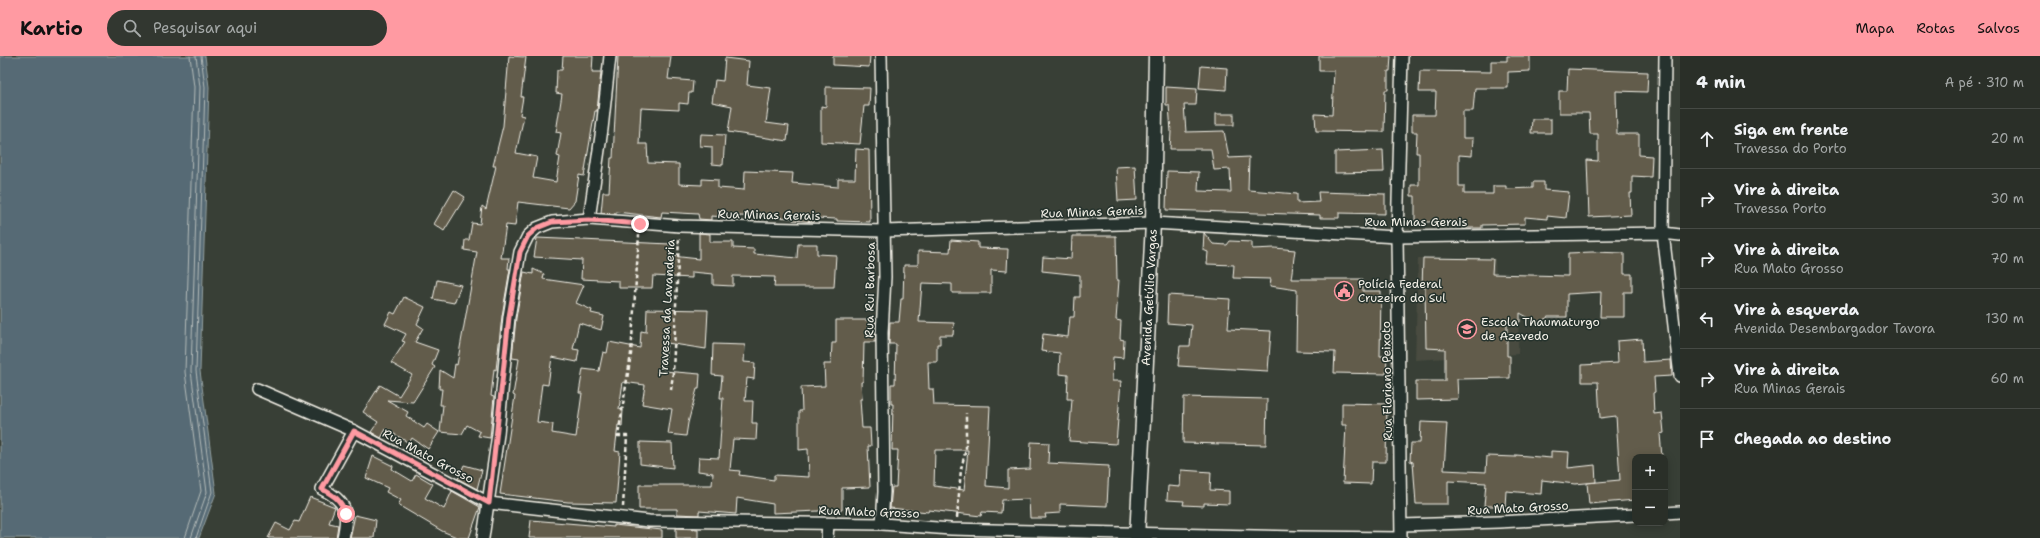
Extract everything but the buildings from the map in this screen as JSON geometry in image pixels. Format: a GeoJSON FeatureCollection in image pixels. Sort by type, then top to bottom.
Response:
{"type":"FeatureCollection","features":[{"type":"Feature","properties":{"kind":"street"},"geometry":{"type":"LineString","coordinates":[[589,220],[602,129],[610,56]]}},
{"type":"Feature","properties":{"kind":"street","name":"Rua Rui Barbosa"},"geometry":{"type":"LineString","coordinates":[[881,56],[884,231],[882,333],[884,492],[882,524]]}},
{"type":"Feature","properties":{"kind":"street","name":"Avenida Getúlio Vargas"},"geometry":{"type":"LineString","coordinates":[[1137,535],[1153,223],[1156,56]]}},
{"type":"Feature","properties":{"kind":"street","name":"Rua Floriano Peixoto"},"geometry":{"type":"LineString","coordinates":[[1401,538],[1397,237],[1402,56]]}},
{"type":"Feature","properties":{"kind":"street"},"geometry":{"type":"LineString","coordinates":[[1665,56],[1663,233],[1680,376]]}},
{"type":"Feature","properties":{"kind":"street","name":"Rua Minas Gerais"},"geometry":{"type":"LineString","coordinates":[[483,538],[489,503],[509,317],[520,252],[528,236],[537,228],[552,222],[589,220],[680,226],[884,231],[1153,223],[1397,237],[1663,233],[1680,235]]}},
{"type":"Feature","properties":{"kind":"street","name":"Rua Mato Grosso"},"geometry":{"type":"LineString","coordinates":[[257,389],[354,431],[489,503],[649,520],[882,524],[951,533],[1401,538]]}},
{"type":"Feature","properties":{"kind":"street"},"geometry":{"type":"LineString","coordinates":[[343,538],[346,514],[342,503],[336,496],[322,489],[354,431]]}},
{"type":"Feature","properties":{"kind":"street"},"geometry":{"type":"LineString","coordinates":[[1668,513],[1680,512]]}},
{"type":"Feature","properties":{"kind":"street","name":"Rua Mato Grosso"},"geometry":{"type":"LineString","coordinates":[[1402,525],[1632,515]]}},
{"type":"Feature","properties":{"kind":"street"},"geometry":{"type":"LineString","coordinates":[[827,538],[828,524]]}},
{"type":"Feature","properties":{"kind":"path"},"geometry":{"type":"LineString","coordinates":[[623,518],[627,436],[618,436],[630,354],[640,224]]}},
{"type":"Feature","properties":{"kind":"path","name":"Travessa da Lavanderia"},"geometry":{"type":"LineString","coordinates":[[671,390],[674,373],[680,226]]}},
{"type":"Feature","properties":{"kind":"path"},"geometry":{"type":"LineString","coordinates":[[951,533],[957,518],[961,469],[966,449],[966,413]]}},
{"type":"Feature","properties":{"kind":"shaded area","name":"Escola Thaumaturgo de Azevedo"},"geometry":{"type":"Polygon","coordinates":[[[1418,258],[1495,259],[1497,302],[1519,304],[1518,354],[1415,360],[1418,258]]]}},
{"type":"Feature","properties":{"kind":"water"},"geometry":{"type":"Polygon","coordinates":[[[0,56],[205,56],[209,87],[200,371],[216,493],[199,538],[0,538],[0,56]]]}},
{"type":"Feature","properties":{"kind":"place","name":"Polícia Federal Cruzeiro do Sul"},"geometry":{"type":"Point","coordinates":[1344,291]}},
{"type":"Feature","properties":{"kind":"place","name":"Escola Thaumaturgo de Azevedo"},"geometry":{"type":"Point","coordinates":[1467,329]}},
{"type":"Feature","properties":{"kind":"route"},"geometry":{"type":"LineString","coordinates":[[346,514],[342,503],[336,496],[322,489],[354,431],[489,503],[498,434],[509,317],[520,252],[528,236],[537,228],[552,222],[589,220],[640,224]]}}]}
